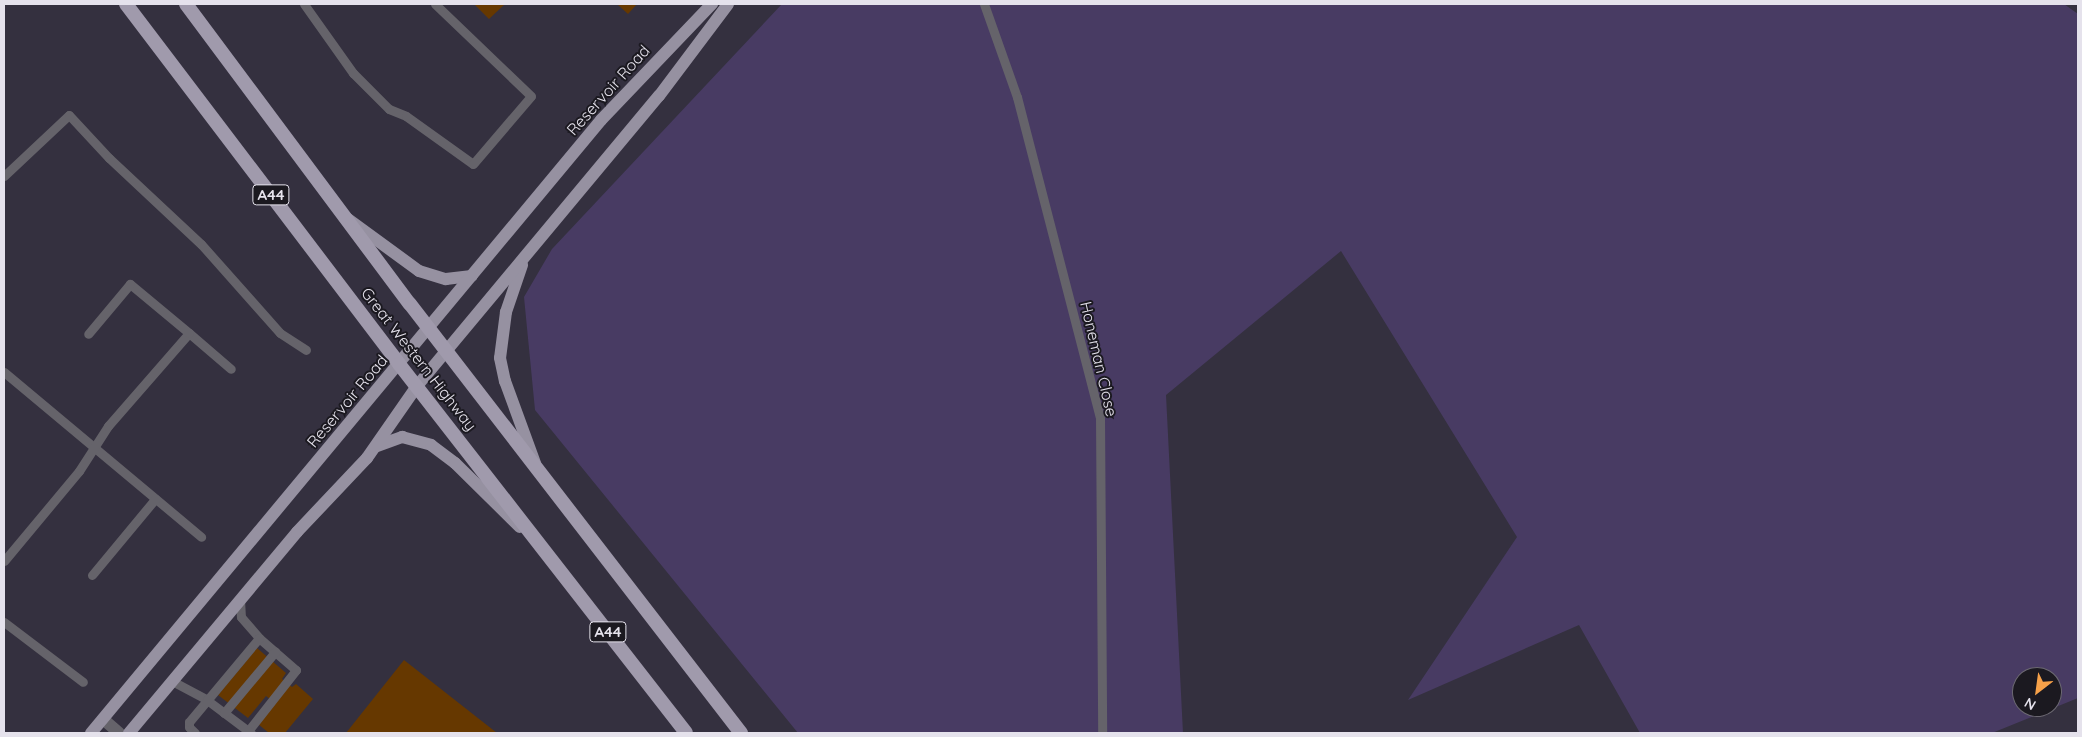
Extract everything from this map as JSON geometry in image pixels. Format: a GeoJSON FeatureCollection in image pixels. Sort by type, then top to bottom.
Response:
{"type":"FeatureCollection","features":[{"type":"Feature","properties":{"kind":"highway","name":"Great Western Highway"},"geometry":{"type":"LineString","coordinates":[[126,4],[399,364],[686,733]]}},
{"type":"Feature","properties":{"kind":"highway","name":"Great Western Highway"},"geometry":{"type":"LineString","coordinates":[[186,4],[428,328],[740,733]]}},
{"type":"Feature","properties":{"kind":"main road","name":"Reservoir Road"},"geometry":{"type":"LineString","coordinates":[[91,733],[601,120],[712,4]]}},
{"type":"Feature","properties":{"kind":"main road"},"geometry":{"type":"LineString","coordinates":[[129,733],[240,599],[376,447],[417,386],[658,96],[728,4]]}},
{"type":"Feature","properties":{"kind":"main road"},"geometry":{"type":"LineString","coordinates":[[348,219],[419,271],[446,279],[472,276]]}},
{"type":"Feature","properties":{"kind":"main road"},"geometry":{"type":"LineString","coordinates":[[524,257],[506,312],[500,358],[505,381],[536,466]]}},
{"type":"Feature","properties":{"kind":"main road"},"geometry":{"type":"LineString","coordinates":[[376,447],[402,437],[431,445],[455,463],[550,556]]}},
{"type":"Feature","properties":{"kind":"street"},"geometry":{"type":"LineString","coordinates":[[103,719],[119,733]]}},
{"type":"Feature","properties":{"kind":"lane"},"geometry":{"type":"LineString","coordinates":[[304,4],[353,73],[389,109],[406,116],[473,164],[531,96],[435,4]]}},
{"type":"Feature","properties":{"kind":"lane","name":"Honeman Close"},"geometry":{"type":"LineString","coordinates":[[984,4],[1017,97],[1100,417],[1102,733]]}},
{"type":"Feature","properties":{"kind":"lane"},"geometry":{"type":"LineString","coordinates":[[4,176],[69,115],[109,158],[201,244],[280,333],[306,350]]}},
{"type":"Feature","properties":{"kind":"lane"},"geometry":{"type":"LineString","coordinates":[[88,334],[130,284],[231,369]]}},
{"type":"Feature","properties":{"kind":"lane"},"geometry":{"type":"LineString","coordinates":[[4,561],[79,471],[93,448],[189,333]]}},
{"type":"Feature","properties":{"kind":"lane"},"geometry":{"type":"LineString","coordinates":[[4,372],[201,538]]}},
{"type":"Feature","properties":{"kind":"lane"},"geometry":{"type":"LineString","coordinates":[[92,575],[155,498]]}},
{"type":"Feature","properties":{"kind":"lane"},"geometry":{"type":"LineString","coordinates":[[172,681],[206,700],[249,732],[296,670],[259,638],[241,617],[240,599]]}},
{"type":"Feature","properties":{"kind":"lane"},"geometry":{"type":"LineString","coordinates":[[4,622],[83,682]]}},
{"type":"Feature","properties":{"kind":"lane"},"geometry":{"type":"LineString","coordinates":[[195,733],[189,727],[190,722],[206,700],[259,638]]}},
{"type":"Feature","properties":{"kind":"lane"},"geometry":{"type":"LineString","coordinates":[[224,713],[275,652]]}},
{"type":"Feature","properties":{"kind":"shaded area"},"geometry":{"type":"Polygon","coordinates":[[[782,4],[2064,4],[2078,14],[2078,698],[2062,705],[2062,667],[2012,667],[2012,717],[2031,717],[1992,733],[1640,733],[1579,625],[1408,700],[1517,537],[1341,251],[1166,395],[1183,733],[798,733],[535,410],[524,297],[552,249],[782,4]]]}},
{"type":"Feature","properties":{"kind":"building"},"geometry":{"type":"Polygon","coordinates":[[[474,4],[505,4],[489,19],[474,4]]]}},
{"type":"Feature","properties":{"kind":"building"},"geometry":{"type":"Polygon","coordinates":[[[617,4],[637,4],[628,14],[617,4]]]}},
{"type":"Feature","properties":{"kind":"building"},"geometry":{"type":"Polygon","coordinates":[[[257,648],[286,673],[282,679],[292,687],[296,684],[313,699],[285,733],[269,733],[258,724],[275,703],[266,696],[248,718],[218,695],[257,648]]]}},
{"type":"Feature","properties":{"kind":"building"},"geometry":{"type":"Polygon","coordinates":[[[404,660],[497,733],[346,733],[404,660]]]}}]}
